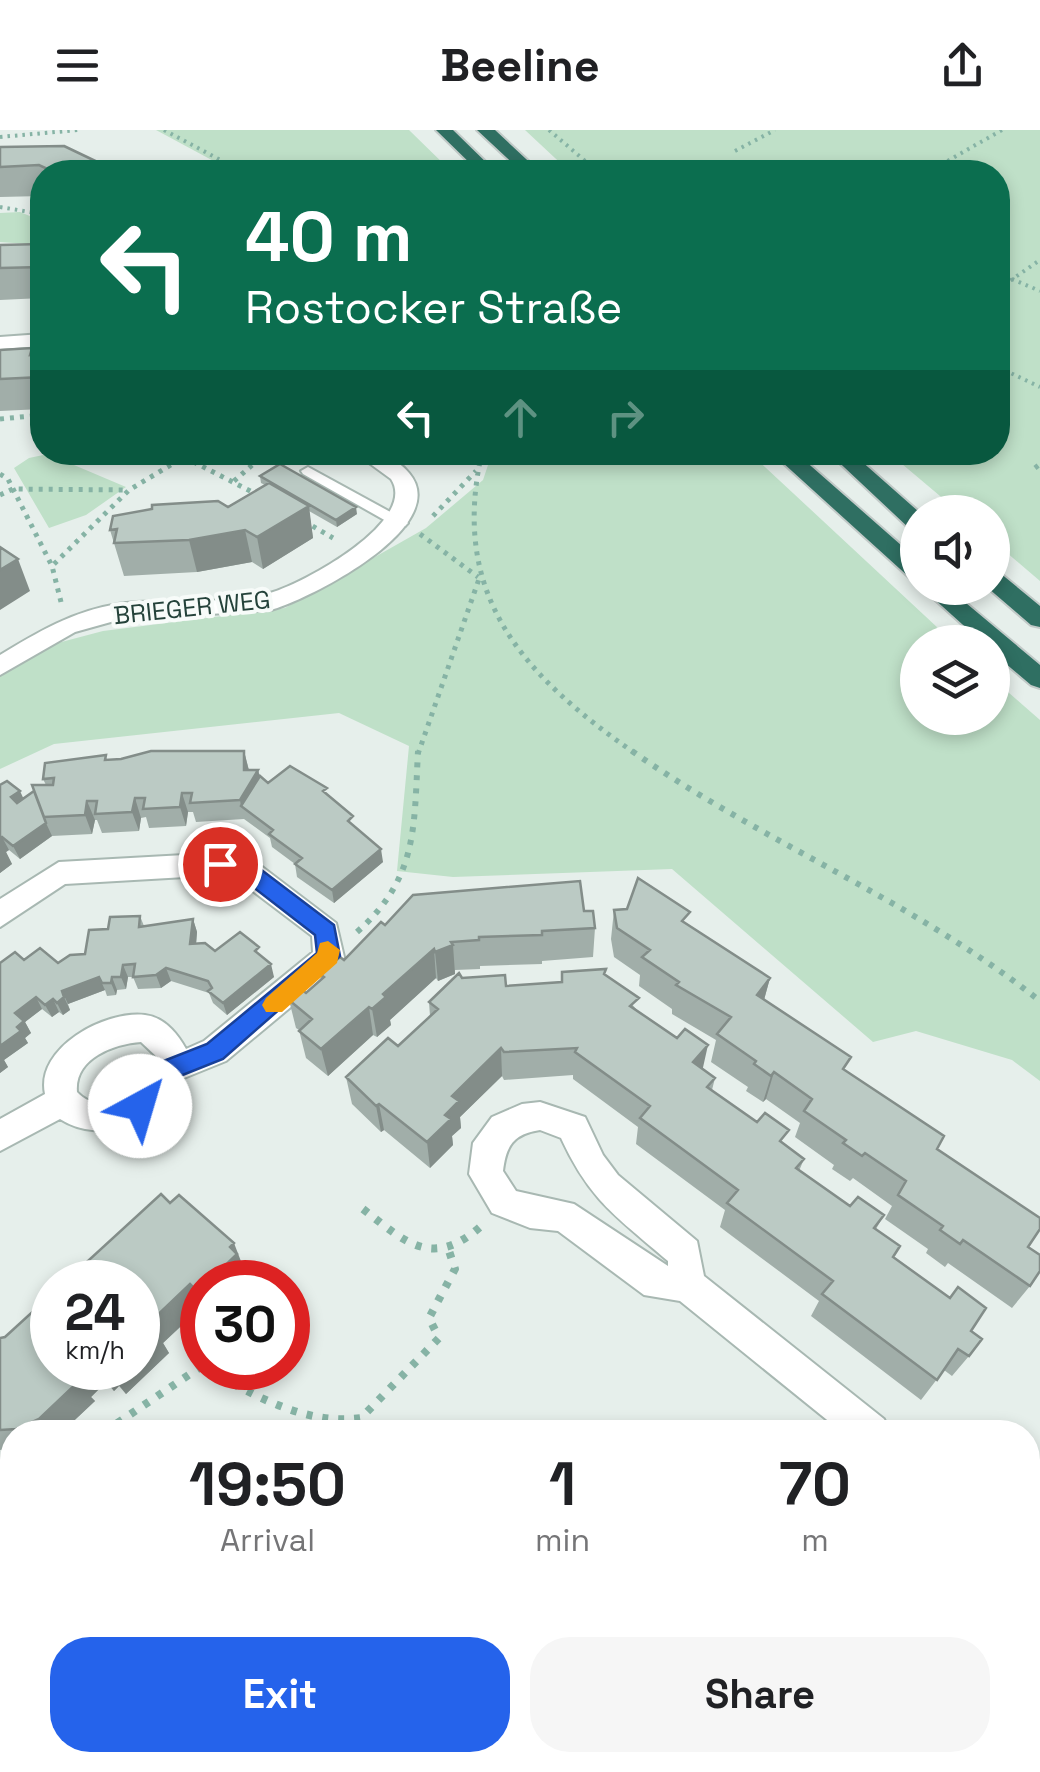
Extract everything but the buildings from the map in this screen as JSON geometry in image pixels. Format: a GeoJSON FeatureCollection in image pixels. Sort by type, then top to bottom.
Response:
{"type":"FeatureCollection","features":[{"type":"Feature","properties":{"kind":"highway"},"geometry":{"type":"LineString","coordinates":[[444,130],[475,160]]}},
{"type":"Feature","properties":{"kind":"highway"},"geometry":{"type":"LineString","coordinates":[[485,130],[518,160]]}},
{"type":"Feature","properties":{"kind":"highway"},"geometry":{"type":"LineString","coordinates":[[796,465],[900,557]]}},
{"type":"Feature","properties":{"kind":"highway"},"geometry":{"type":"LineString","coordinates":[[852,465],[900,508]]}},
{"type":"Feature","properties":{"kind":"highway"},"geometry":{"type":"LineString","coordinates":[[1010,593],[1040,619]]}},
{"type":"Feature","properties":{"kind":"highway"},"geometry":{"type":"LineString","coordinates":[[954,605],[1040,679]]}},
{"type":"Feature","properties":{"kind":"street"},"geometry":{"type":"LineString","coordinates":[[0,342],[30,341]]}},
{"type":"Feature","properties":{"kind":"street"},"geometry":{"type":"LineString","coordinates":[[386,465],[406,486],[409,500],[400,522]]}},
{"type":"Feature","properties":{"kind":"street","name":"BRIEGER WEG"},"geometry":{"type":"LineString","coordinates":[[0,666],[66,626],[118,612],[272,602],[391,533],[400,522]]}},
{"type":"Feature","properties":{"kind":"street"},"geometry":{"type":"LineString","coordinates":[[0,915],[59,873],[220,864],[252,874],[326,931],[329,956],[215,1051],[170,1069]]}},
{"type":"Feature","properties":{"kind":"street"},"geometry":{"type":"LineString","coordinates":[[145,1028],[163,1039],[174,1058],[166,1083],[140,1106],[96,1118],[74,1112],[64,1100],[60,1084],[66,1064],[86,1043],[113,1032],[145,1028]]}},
{"type":"Feature","properties":{"kind":"street"},"geometry":{"type":"LineString","coordinates":[[0,1136],[64,1100]]}},
{"type":"Feature","properties":{"kind":"street"},"geometry":{"type":"LineString","coordinates":[[688,1284],[685,1253],[606,1186],[591,1166],[572,1127],[540,1116],[522,1118],[504,1127],[490,1143],[486,1174],[504,1202],[530,1212],[562,1214],[585,1226],[656,1283],[688,1284],[856,1420]]}},
{"type":"Feature","properties":{"kind":"lane"},"geometry":{"type":"LineString","coordinates":[[308,471],[400,522]]}},
{"type":"Feature","properties":{"kind":"path"},"geometry":{"type":"LineString","coordinates":[[0,137],[78,130]]}},
{"type":"Feature","properties":{"kind":"path"},"geometry":{"type":"LineString","coordinates":[[164,130],[220,160]]}},
{"type":"Feature","properties":{"kind":"path"},"geometry":{"type":"LineString","coordinates":[[549,130],[584,160]]}},
{"type":"Feature","properties":{"kind":"path"},"geometry":{"type":"LineString","coordinates":[[735,151],[775,130]]}},
{"type":"Feature","properties":{"kind":"path"},"geometry":{"type":"LineString","coordinates":[[949,160],[1002,130]]}},
{"type":"Feature","properties":{"kind":"path"},"geometry":{"type":"LineString","coordinates":[[0,208],[30,210]]}},
{"type":"Feature","properties":{"kind":"path"},"geometry":{"type":"LineString","coordinates":[[1012,279],[1040,260]]}},
{"type":"Feature","properties":{"kind":"path"},"geometry":{"type":"LineString","coordinates":[[1012,279],[1040,291]]}},
{"type":"Feature","properties":{"kind":"path"},"geometry":{"type":"LineString","coordinates":[[1010,372],[1040,386]]}},
{"type":"Feature","properties":{"kind":"path"},"geometry":{"type":"LineString","coordinates":[[0,420],[30,417]]}},
{"type":"Feature","properties":{"kind":"path"},"geometry":{"type":"LineString","coordinates":[[52,566],[130,490],[172,465]]}},
{"type":"Feature","properties":{"kind":"path"},"geometry":{"type":"LineString","coordinates":[[199,465],[267,500]]}},
{"type":"Feature","properties":{"kind":"path"},"geometry":{"type":"LineString","coordinates":[[234,482],[253,465]]}},
{"type":"Feature","properties":{"kind":"path"},"geometry":{"type":"LineString","coordinates":[[478,465],[473,507],[479,578],[491,605],[550,688],[590,723],[724,807],[913,912],[1008,975],[1040,1002]]}},
{"type":"Feature","properties":{"kind":"path"},"geometry":{"type":"LineString","coordinates":[[477,470],[445,507],[414,530],[479,578]]}},
{"type":"Feature","properties":{"kind":"path"},"geometry":{"type":"LineString","coordinates":[[0,474],[8,479],[52,566],[66,626]]}},
{"type":"Feature","properties":{"kind":"path"},"geometry":{"type":"LineString","coordinates":[[0,495],[13,490],[130,490]]}},
{"type":"Feature","properties":{"kind":"path"},"geometry":{"type":"LineString","coordinates":[[319,547],[377,509]]}},
{"type":"Feature","properties":{"kind":"path"},"geometry":{"type":"LineString","coordinates":[[300,519],[334,538]]}},
{"type":"Feature","properties":{"kind":"path"},"geometry":{"type":"LineString","coordinates":[[329,956],[383,909],[408,862],[413,844],[418,748],[479,578]]}},
{"type":"Feature","properties":{"kind":"path"},"geometry":{"type":"LineString","coordinates":[[363,1209],[401,1238],[424,1248],[449,1251],[463,1245],[504,1202]]}},
{"type":"Feature","properties":{"kind":"path"},"geometry":{"type":"LineString","coordinates":[[355,1420],[439,1338],[429,1318],[455,1269],[449,1251]]}},
{"type":"Feature","properties":{"kind":"path"},"geometry":{"type":"LineString","coordinates":[[122,1420],[180,1381]]}},
{"type":"Feature","properties":{"kind":"path"},"geometry":{"type":"LineString","coordinates":[[241,1390],[333,1420]]}},
{"type":"Feature","properties":{"kind":"green space"},"geometry":{"type":"Polygon","coordinates":[[[156,130],[409,130],[440,160],[212,160],[156,130]]]}},
{"type":"Feature","properties":{"kind":"green space"},"geometry":{"type":"Polygon","coordinates":[[[525,130],[1040,130],[1040,581],[1010,555],[1010,495],[939,495],[903,465],[1010,465],[1010,160],[557,160],[525,130]]]}},
{"type":"Feature","properties":{"kind":"green space"},"geometry":{"type":"Polygon","coordinates":[[[20,212],[30,216],[30,244],[0,242],[0,213],[20,212]]]}},
{"type":"Feature","properties":{"kind":"green space"},"geometry":{"type":"Polygon","coordinates":[[[29,458],[30,465],[74,465],[126,487],[86,515],[49,528],[14,468],[29,458]]]}},
{"type":"Feature","properties":{"kind":"green space"},"geometry":{"type":"Polygon","coordinates":[[[488,465],[763,465],[900,593],[900,605],[913,605],[935,625],[900,625],[900,735],[1010,735],[1010,694],[1040,720],[1040,1081],[1012,1060],[916,1031],[873,1042],[672,869],[453,877],[397,871],[409,746],[339,713],[54,744],[0,769],[0,677],[50,645],[103,631],[285,608],[426,528],[483,480],[488,465]]]}},
{"type":"Feature","properties":{"kind":"slow traffic"},"geometry":{"type":"LineString","coordinates":[[274,1005],[329,956],[328,950]]}},
{"type":"Feature","properties":{"kind":"route"},"geometry":{"type":"LineString","coordinates":[[140,1106],[166,1083],[170,1069],[215,1051],[255,1022],[329,956],[326,931],[252,874],[220,864]]}}]}
